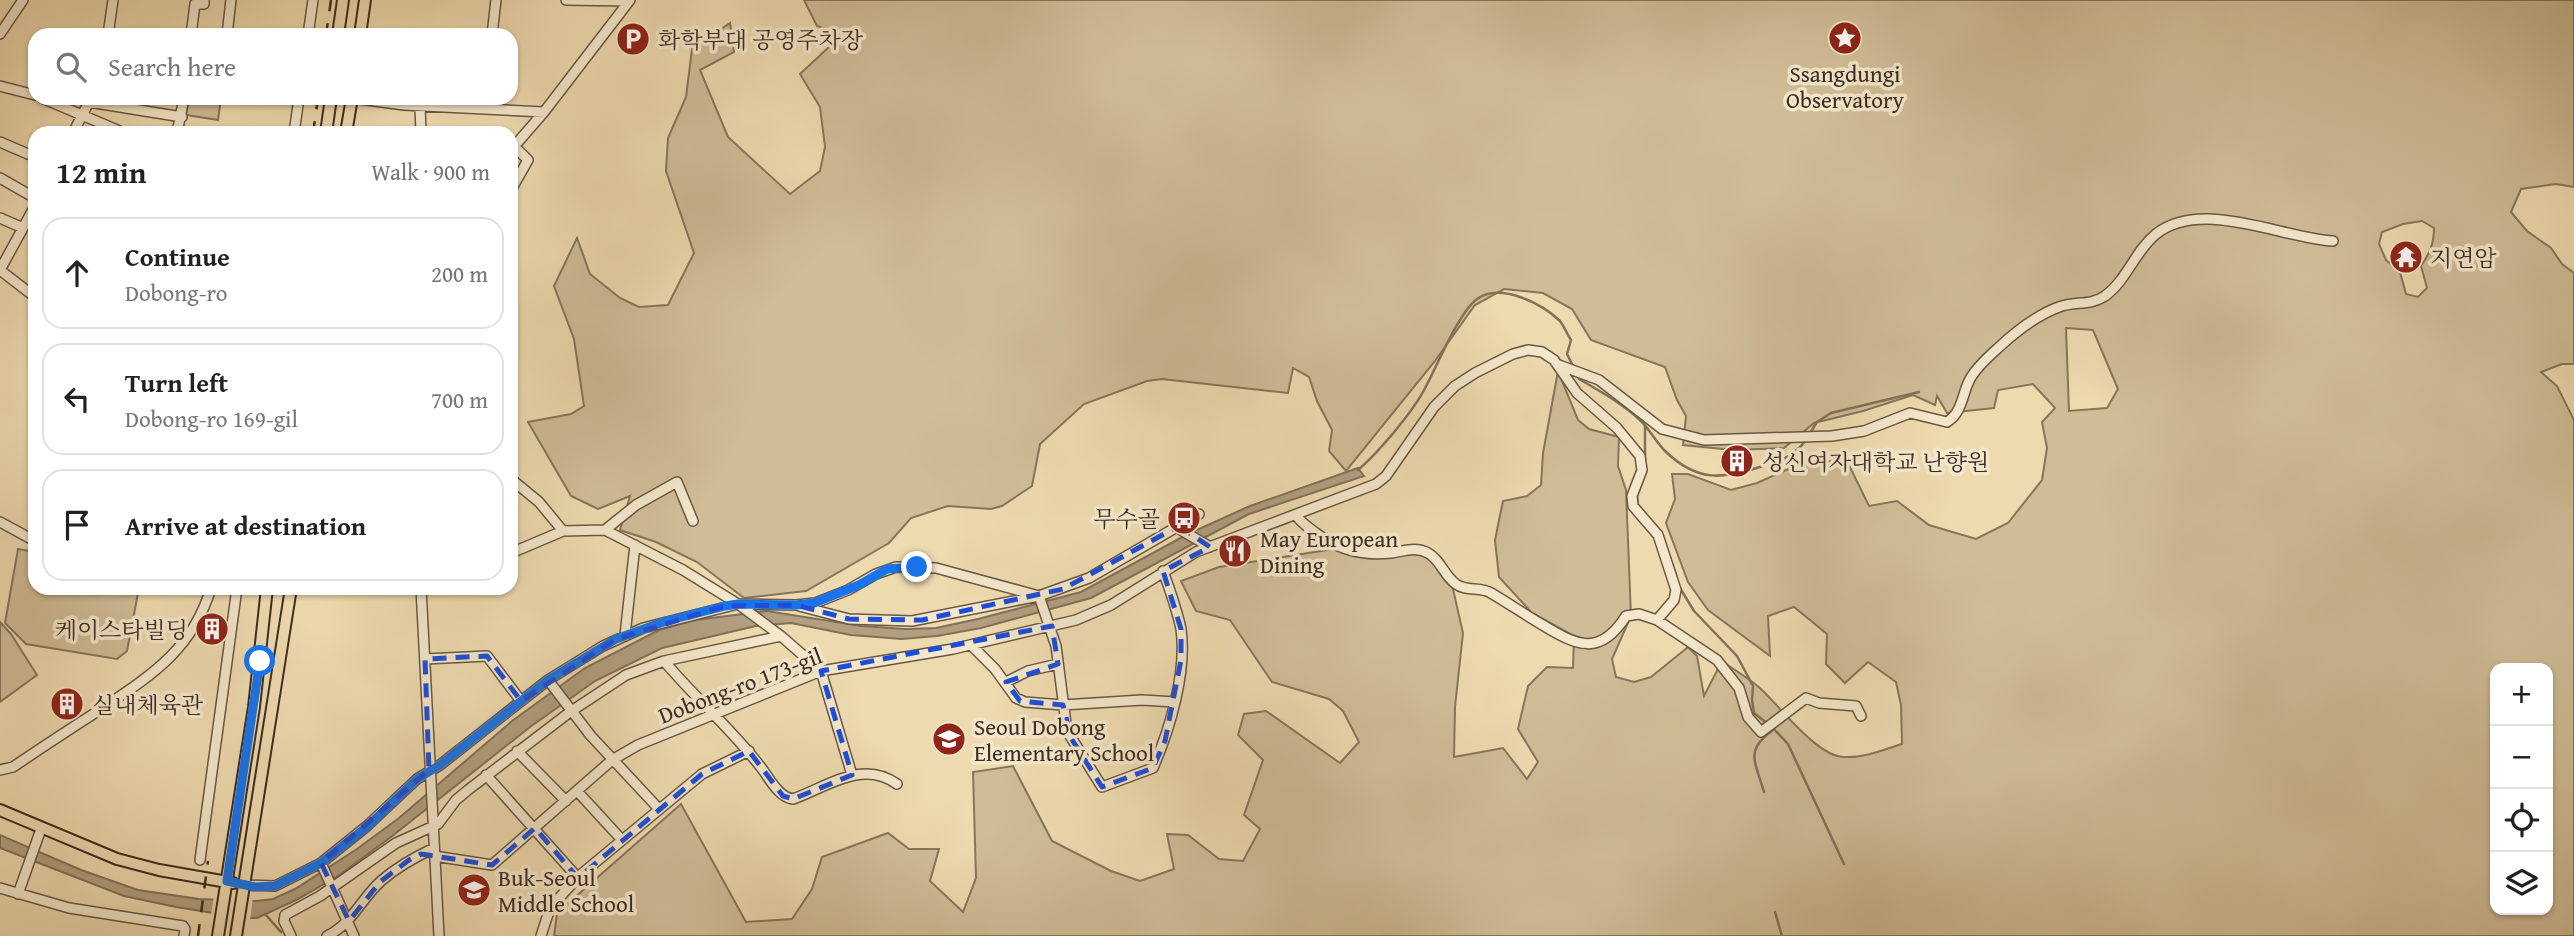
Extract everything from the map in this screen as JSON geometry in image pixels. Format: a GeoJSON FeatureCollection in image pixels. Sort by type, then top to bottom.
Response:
{"type":"FeatureCollection","features":[{"type":"Feature","properties":{"kind":"main road"},"geometry":{"type":"LineString","coordinates":[[339,28],[343,0]]}},
{"type":"Feature","properties":{"kind":"main road"},"geometry":{"type":"LineString","coordinates":[[361,28],[365,0]]}},
{"type":"Feature","properties":{"kind":"main road"},"geometry":{"type":"LineString","coordinates":[[327,126],[330,105]]}},
{"type":"Feature","properties":{"kind":"main road"},"geometry":{"type":"LineString","coordinates":[[347,126],[351,105]]}},
{"type":"Feature","properties":{"kind":"main road"},"geometry":{"type":"LineString","coordinates":[[219,933],[254,707],[266,595]]}},
{"type":"Feature","properties":{"kind":"main road"},"geometry":{"type":"LineString","coordinates":[[236,934],[289,595]]}},
{"type":"Feature","properties":{"kind":"main road"},"geometry":{"type":"LineString","coordinates":[[0,810],[39,834],[136,865],[242,889]]}},
{"type":"Feature","properties":{"kind":"street"},"geometry":{"type":"LineString","coordinates":[[0,34],[23,0]]}},
{"type":"Feature","properties":{"kind":"street"},"geometry":{"type":"LineString","coordinates":[[109,28],[113,0]]}},
{"type":"Feature","properties":{"kind":"street"},"geometry":{"type":"LineString","coordinates":[[192,28],[195,4],[204,4],[204,0]]}},
{"type":"Feature","properties":{"kind":"street"},"geometry":{"type":"LineString","coordinates":[[229,28],[231,0]]}},
{"type":"Feature","properties":{"kind":"street"},"geometry":{"type":"LineString","coordinates":[[309,28],[313,0]]}},
{"type":"Feature","properties":{"kind":"street"},"geometry":{"type":"LineString","coordinates":[[493,28],[496,0]]}},
{"type":"Feature","properties":{"kind":"street"},"geometry":{"type":"LineString","coordinates":[[566,0],[629,0]]}},
{"type":"Feature","properties":{"kind":"street"},"geometry":{"type":"LineString","coordinates":[[518,141],[544,112],[629,0]]}},
{"type":"Feature","properties":{"kind":"street"},"geometry":{"type":"LineString","coordinates":[[0,86],[28,93]]}},
{"type":"Feature","properties":{"kind":"street"},"geometry":{"type":"LineString","coordinates":[[60,105],[109,126]]}},
{"type":"Feature","properties":{"kind":"street"},"geometry":{"type":"LineString","coordinates":[[77,126],[88,105]]}},
{"type":"Feature","properties":{"kind":"street"},"geometry":{"type":"LineString","coordinates":[[117,105],[182,117]]}},
{"type":"Feature","properties":{"kind":"street"},"geometry":{"type":"LineString","coordinates":[[179,126],[183,105]]}},
{"type":"Feature","properties":{"kind":"street"},"geometry":{"type":"LineString","coordinates":[[295,126],[298,105]]}},
{"type":"Feature","properties":{"kind":"street"},"geometry":{"type":"LineString","coordinates":[[412,105],[544,112]]}},
{"type":"Feature","properties":{"kind":"street"},"geometry":{"type":"LineString","coordinates":[[483,109],[484,105]]}},
{"type":"Feature","properties":{"kind":"street"},"geometry":{"type":"LineString","coordinates":[[420,106],[421,126]]}},
{"type":"Feature","properties":{"kind":"street"},"geometry":{"type":"LineString","coordinates":[[0,142],[28,155]]}},
{"type":"Feature","properties":{"kind":"street"},"geometry":{"type":"LineString","coordinates":[[518,152],[528,160],[518,176]]}},
{"type":"Feature","properties":{"kind":"street"},"geometry":{"type":"LineString","coordinates":[[0,178],[28,194]]}},
{"type":"Feature","properties":{"kind":"street"},"geometry":{"type":"LineString","coordinates":[[0,218],[23,228]]}},
{"type":"Feature","properties":{"kind":"street"},"geometry":{"type":"LineString","coordinates":[[28,219],[0,270],[28,292]]}},
{"type":"Feature","properties":{"kind":"street","name":"Dobong-ro 173-gil"},"geometry":{"type":"LineString","coordinates":[[434,852],[492,865],[612,760],[638,745],[821,671],[971,645],[1050,624],[1076,620],[1111,605],[1208,545],[1296,515],[1379,482],[1445,395],[1500,359],[1528,350],[1545,353],[1561,366],[1608,386],[1662,429],[1718,442],[1832,436],[1864,431],[1910,413],[1941,422],[1951,421],[1972,377],[2006,342],[2031,322],[2059,307],[2084,304],[2104,296],[2118,284],[2153,236],[2171,226],[2213,219],[2333,241]]}},
{"type":"Feature","properties":{"kind":"street"},"geometry":{"type":"LineString","coordinates":[[1561,366],[1577,393],[1617,428],[1641,458],[1642,470],[1634,491],[1633,506],[1658,535],[1676,590],[1674,600],[1657,620]]}},
{"type":"Feature","properties":{"kind":"street"},"geometry":{"type":"LineString","coordinates":[[605,530],[636,506],[677,482],[693,521]]}},
{"type":"Feature","properties":{"kind":"street"},"geometry":{"type":"LineString","coordinates":[[518,485],[539,502],[563,531]]}},
{"type":"Feature","properties":{"kind":"street"},"geometry":{"type":"LineString","coordinates":[[796,605],[849,619],[912,621],[1040,598],[1089,579],[1180,528],[1199,514]]}},
{"type":"Feature","properties":{"kind":"street"},"geometry":{"type":"LineString","coordinates":[[1296,515],[1322,538],[1342,548],[1361,553],[1390,553],[1416,549],[1427,552],[1441,565],[1450,580],[1460,587],[1489,591],[1506,604],[1577,644],[1604,641],[1618,628],[1626,615],[1639,614],[1657,620],[1717,660],[1739,688],[1748,717],[1761,732],[1806,698],[1819,703],[1856,706],[1861,716]]}},
{"type":"Feature","properties":{"kind":"street"},"geometry":{"type":"LineString","coordinates":[[0,522],[28,537]]}},
{"type":"Feature","properties":{"kind":"street"},"geometry":{"type":"LineString","coordinates":[[1180,528],[1208,545]]}},
{"type":"Feature","properties":{"kind":"street"},"geometry":{"type":"LineString","coordinates":[[518,550],[563,531],[605,530],[683,570],[739,605],[815,663],[821,671],[852,775]]}},
{"type":"Feature","properties":{"kind":"street"},"geometry":{"type":"LineString","coordinates":[[625,635],[635,545]]}},
{"type":"Feature","properties":{"kind":"street"},"geometry":{"type":"LineString","coordinates":[[242,889],[275,886],[322,865],[417,779],[429,775],[521,701],[586,655],[625,635],[666,621],[739,605],[796,605],[833,597],[896,567],[936,568],[1040,598]]}},
{"type":"Feature","properties":{"kind":"street"},"geometry":{"type":"LineString","coordinates":[[1040,598],[1050,624],[1070,738],[1102,787],[1153,768],[1165,741],[1175,702],[1181,638],[1179,620],[1163,571]]}},
{"type":"Feature","properties":{"kind":"street"},"geometry":{"type":"LineString","coordinates":[[0,770],[13,766],[154,673],[190,636],[209,595]]}},
{"type":"Feature","properties":{"kind":"street"},"geometry":{"type":"LineString","coordinates":[[200,860],[236,595]]}},
{"type":"Feature","properties":{"kind":"street"},"geometry":{"type":"LineString","coordinates":[[421,595],[431,824],[439,936]]}},
{"type":"Feature","properties":{"kind":"street"},"geometry":{"type":"LineString","coordinates":[[291,936],[284,921],[285,915],[396,843],[440,821],[456,800],[569,710],[626,675],[664,661],[778,634]]}},
{"type":"Feature","properties":{"kind":"street"},"geometry":{"type":"LineString","coordinates":[[971,645],[1020,701],[1063,705],[1142,700],[1175,702]]}},
{"type":"Feature","properties":{"kind":"street"},"geometry":{"type":"LineString","coordinates":[[425,659],[487,656],[521,701]]}},
{"type":"Feature","properties":{"kind":"street"},"geometry":{"type":"LineString","coordinates":[[664,661],[749,751],[783,796],[793,799],[852,775],[876,773],[897,784]]}},
{"type":"Feature","properties":{"kind":"street"},"geometry":{"type":"LineString","coordinates":[[1006,682],[1028,671],[1058,664]]}},
{"type":"Feature","properties":{"kind":"street"},"geometry":{"type":"LineString","coordinates":[[549,682],[612,760],[659,809]]}},
{"type":"Feature","properties":{"kind":"street"},"geometry":{"type":"LineString","coordinates":[[517,751],[566,801]]}},
{"type":"Feature","properties":{"kind":"street"},"geometry":{"type":"LineString","coordinates":[[541,936],[550,908],[578,878],[702,774],[749,751]]}},
{"type":"Feature","properties":{"kind":"street"},"geometry":{"type":"LineString","coordinates":[[486,775],[578,878]]}},
{"type":"Feature","properties":{"kind":"street"},"geometry":{"type":"LineString","coordinates":[[577,791],[622,840]]}},
{"type":"Feature","properties":{"kind":"street"},"geometry":{"type":"LineString","coordinates":[[19,891],[39,834]]}},
{"type":"Feature","properties":{"kind":"street"},"geometry":{"type":"LineString","coordinates":[[327,936],[349,921],[380,882],[409,860],[434,852]]}},
{"type":"Feature","properties":{"kind":"street"},"geometry":{"type":"LineString","coordinates":[[322,865],[354,936]]}},
{"type":"Feature","properties":{"kind":"street"},"geometry":{"type":"LineString","coordinates":[[0,888],[19,891],[47,904],[80,911],[183,926],[184,936]]}},
{"type":"Feature","properties":{"kind":"highlighted area"},"geometry":{"type":"Polygon","coordinates":[[[1179,526],[1210,547],[1163,571],[1181,629],[1181,660],[1165,741],[1153,768],[1102,787],[1071,738],[1063,705],[1020,701],[1006,682],[1058,664],[1052,626],[821,671],[852,775],[824,788],[793,799],[783,796],[749,751],[702,774],[578,878],[535,828],[492,865],[421,854],[409,860],[380,882],[349,921],[321,863],[429,770],[425,659],[487,656],[521,701],[616,639],[725,606],[796,605],[849,619],[922,620],[1063,589],[1179,526]]]}},
{"type":"Feature","properties":{"kind":"shaded area"},"geometry":{"type":"Polygon","coordinates":[[[804,0],[2574,0],[2574,187],[2556,184],[2521,189],[2511,212],[2527,231],[2551,248],[2562,264],[2574,273],[2574,364],[2562,364],[2541,372],[2557,386],[2574,420],[2574,936],[554,936],[557,913],[681,804],[746,922],[792,919],[812,889],[822,857],[888,833],[909,849],[939,849],[930,881],[963,912],[976,878],[973,772],[1013,766],[1052,841],[1111,871],[1140,881],[1174,869],[1167,834],[1188,835],[1219,859],[1243,861],[1260,829],[1244,815],[1263,760],[1238,735],[1244,714],[1266,711],[1340,763],[1359,742],[1343,711],[1329,699],[1272,682],[1230,620],[1196,611],[1181,581],[1219,567],[1334,549],[1376,551],[1416,548],[1438,562],[1453,589],[1463,633],[1455,707],[1454,757],[1503,748],[1527,779],[1538,762],[1518,729],[1528,686],[1547,667],[1573,668],[1574,636],[1531,612],[1499,577],[1495,540],[1503,501],[1527,496],[1541,485],[1543,453],[1558,371],[1578,420],[1589,429],[1619,437],[1618,466],[1626,490],[1631,616],[1612,659],[1616,677],[1634,682],[1651,677],[1688,647],[1697,656],[1704,696],[1722,661],[1758,686],[1811,740],[1834,755],[1859,756],[1902,744],[1901,705],[1896,682],[1868,662],[1845,683],[1826,664],[1827,634],[1794,607],[1768,616],[1770,656],[1708,610],[1688,582],[1666,523],[1675,499],[1672,474],[1688,474],[1731,490],[1757,483],[1804,462],[1847,461],[1869,506],[1897,501],[1929,525],[1976,539],[2008,523],[2042,480],[2047,448],[2042,422],[2055,408],[2033,384],[1998,390],[1994,408],[1947,413],[1937,396],[1935,405],[1913,395],[1814,423],[1784,448],[1733,450],[1683,445],[1686,416],[1665,367],[1591,340],[1572,309],[1543,293],[1504,289],[1475,305],[1435,361],[1346,471],[1329,451],[1332,430],[1317,401],[1309,377],[1293,368],[1288,393],[1162,379],[1147,381],[1084,404],[1040,444],[1032,486],[1002,506],[991,509],[948,506],[911,518],[889,543],[806,591],[744,598],[697,562],[656,542],[620,530],[630,496],[598,509],[571,496],[528,422],[571,414],[584,406],[574,339],[554,286],[577,238],[590,274],[620,298],[639,307],[668,305],[694,253],[666,171],[668,138],[686,97],[692,49],[730,23],[734,52],[700,70],[728,137],[790,194],[820,171],[825,147],[820,107],[800,74],[842,35],[817,26],[804,0]],[[2422,221],[2403,224],[2382,232],[2379,244],[2386,260],[2400,272],[2406,294],[2418,297],[2427,288],[2421,266],[2431,248],[2434,228],[2422,221]],[[2066,328],[2069,411],[2107,408],[2118,389],[2093,330],[2066,328]]]}},
{"type":"Feature","properties":{"kind":"shaded area"},"geometry":{"type":"Polygon","coordinates":[[[188,105],[220,105],[218,120],[186,115],[188,105]]]}},
{"type":"Feature","properties":{"kind":"shaded area"},"geometry":{"type":"Polygon","coordinates":[[[1358,468],[1364,476],[1249,514],[1091,598],[981,628],[902,639],[851,635],[791,623],[756,626],[662,648],[595,681],[530,727],[338,876],[257,918],[176,907],[124,896],[0,848],[0,835],[81,870],[138,890],[199,899],[273,899],[295,889],[399,818],[512,721],[585,668],[659,630],[695,620],[767,611],[861,626],[906,629],[936,628],[978,619],[1081,592],[1188,534],[1250,506],[1358,468]]]}},
{"type":"Feature","properties":{"kind":"shaded area"},"geometry":{"type":"Polygon","coordinates":[[[18,549],[28,551],[28,595],[138,595],[127,651],[117,659],[26,644],[5,623],[18,549]]]}},
{"type":"Feature","properties":{"kind":"shaded area"},"geometry":{"type":"Polygon","coordinates":[[[0,622],[11,634],[37,675],[0,702],[0,622]]]}},
{"type":"Feature","properties":{"kind":"pier"},"geometry":{"type":"Polygon","coordinates":[[[214,896],[253,897],[250,921],[211,916],[214,896]]]}},
{"type":"Feature","properties":{"kind":"waterway"},"geometry":{"type":"LineString","coordinates":[[1358,470],[1410,412],[1462,316],[1477,299],[1487,294],[1521,297],[1552,314],[1560,321],[1571,340],[1567,354],[1574,368]]}},
{"type":"Feature","properties":{"kind":"waterway"},"geometry":{"type":"LineString","coordinates":[[1577,374],[1579,379],[1634,415],[1677,461],[1700,473],[1735,474],[1770,464],[1793,453],[1807,438]]}},
{"type":"Feature","properties":{"kind":"waterway"},"geometry":{"type":"LineString","coordinates":[[1810,433],[1817,422],[1831,413],[1919,392]]}},
{"type":"Feature","properties":{"kind":"waterway"},"geometry":{"type":"LineString","coordinates":[[1645,426],[1645,465]]}},
{"type":"Feature","properties":{"kind":"waterway"},"geometry":{"type":"LineString","coordinates":[[1638,506],[1637,496],[1642,482]]}},
{"type":"Feature","properties":{"kind":"waterway"},"geometry":{"type":"LineString","coordinates":[[1663,538],[1676,575]]}},
{"type":"Feature","properties":{"kind":"waterway"},"geometry":{"type":"LineString","coordinates":[[1680,588],[1694,611],[1737,656],[1753,686],[1754,713],[1768,724]]}},
{"type":"Feature","properties":{"kind":"waterway"},"geometry":{"type":"LineString","coordinates":[[1773,728],[1788,744],[1844,864]]}},
{"type":"Feature","properties":{"kind":"waterway"},"geometry":{"type":"LineString","coordinates":[[1764,792],[1755,764],[1755,750],[1774,729]]}},
{"type":"Feature","properties":{"kind":"waterway"},"geometry":{"type":"LineString","coordinates":[[1775,912],[1782,936]]}},
{"type":"Feature","properties":{"kind":"waterway"},"geometry":{"type":"LineString","coordinates":[[265,914],[281,932]]}},
{"type":"Feature","properties":{"kind":"railway"},"geometry":{"type":"LineString","coordinates":[[327,28],[331,0]]}},
{"type":"Feature","properties":{"kind":"railway"},"geometry":{"type":"LineString","coordinates":[[314,126],[317,105]]}},
{"type":"Feature","properties":{"kind":"railway"},"geometry":{"type":"LineString","coordinates":[[198,936],[208,861]]}},
{"type":"Feature","properties":{"kind":"place","name":"Ssangdungi Observatory"},"geometry":{"type":"Point","coordinates":[1845,38]}},
{"type":"Feature","properties":{"kind":"place","name":"화학부대 공영주차장"},"geometry":{"type":"Point","coordinates":[633,39]}},
{"type":"Feature","properties":{"kind":"place","name":"지연암"},"geometry":{"type":"Point","coordinates":[2406,257]}},
{"type":"Feature","properties":{"kind":"place","name":"성신여자대학교 난향원"},"geometry":{"type":"Point","coordinates":[1737,461]}},
{"type":"Feature","properties":{"kind":"place","name":"무수골"},"geometry":{"type":"Point","coordinates":[1184,518]}},
{"type":"Feature","properties":{"kind":"place","name":"May European Dining"},"geometry":{"type":"Point","coordinates":[1235,551]}},
{"type":"Feature","properties":{"kind":"place","name":"케이스타빌딩"},"geometry":{"type":"Point","coordinates":[212,629]}},
{"type":"Feature","properties":{"kind":"place","name":"실내체육관"},"geometry":{"type":"Point","coordinates":[67,704]}},
{"type":"Feature","properties":{"kind":"place","name":"Seoul Dobong Elementary School"},"geometry":{"type":"Point","coordinates":[949,739]}},
{"type":"Feature","properties":{"kind":"place","name":"Buk-Seoul Middle School"},"geometry":{"type":"Point","coordinates":[474,890]}},
{"type":"Feature","properties":{"kind":"route"},"geometry":{"type":"LineString","coordinates":[[260,661],[227,881],[266,887],[280,884],[321,863],[341,849],[417,779],[440,765],[548,680],[616,639],[666,621],[725,606],[814,603],[859,585],[887,569],[917,567]]}}]}
